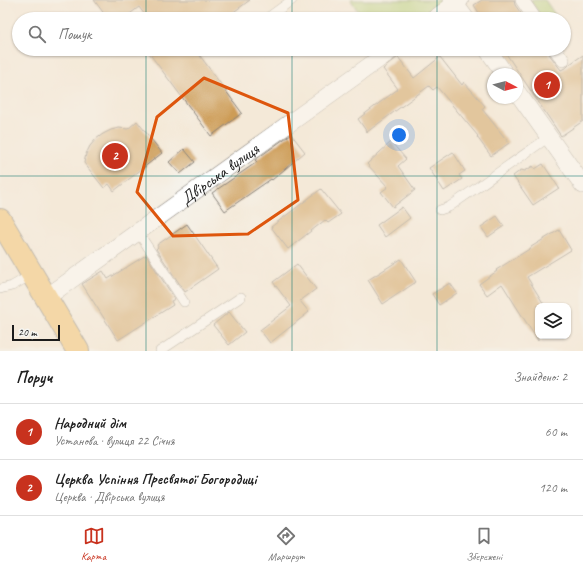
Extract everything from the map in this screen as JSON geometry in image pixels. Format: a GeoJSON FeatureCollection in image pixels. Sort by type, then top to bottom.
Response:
{"type":"FeatureCollection","features":[{"type":"Feature","properties":{"kind":"main road"},"geometry":{"type":"LineString","coordinates":[[0,220],[78,351]]}},
{"type":"Feature","properties":{"kind":"street"},"geometry":{"type":"LineString","coordinates":[[522,0],[530,12]]}},
{"type":"Feature","properties":{"kind":"street"},"geometry":{"type":"LineString","coordinates":[[442,12],[455,1],[462,12]]}},
{"type":"Feature","properties":{"kind":"street","name":"Двірська вулиця"},"geometry":{"type":"LineString","coordinates":[[47,297],[383,56]]}},
{"type":"Feature","properties":{"kind":"street"},"geometry":{"type":"LineString","coordinates":[[492,56],[500,68]]}},
{"type":"Feature","properties":{"kind":"street"},"geometry":{"type":"LineString","coordinates":[[523,100],[583,185]]}},
{"type":"Feature","properties":{"kind":"lane"},"geometry":{"type":"LineString","coordinates":[[276,12],[292,0]]}},
{"type":"Feature","properties":{"kind":"lane"},"geometry":{"type":"LineString","coordinates":[[440,210],[449,207],[549,137]]}},
{"type":"Feature","properties":{"kind":"lane"},"geometry":{"type":"LineString","coordinates":[[138,232],[184,302]]}},
{"type":"Feature","properties":{"kind":"lane"},"geometry":{"type":"LineString","coordinates":[[0,289],[12,286],[33,274]]}},
{"type":"Feature","properties":{"kind":"lane"},"geometry":{"type":"LineString","coordinates":[[160,351],[241,297]]}},
{"type":"Feature","properties":{"kind":"highlighted area"},"geometry":{"type":"Polygon","coordinates":[[[204,78],[288,113],[298,200],[248,234],[173,236],[137,192],[157,117],[204,78]]]}},
{"type":"Feature","properties":{"kind":"green space"},"geometry":{"type":"Polygon","coordinates":[[[350,0],[447,0],[435,12],[359,12],[350,0]]]}},
{"type":"Feature","properties":{"kind":"green space"},"geometry":{"type":"Polygon","coordinates":[[[530,0],[545,0],[553,12],[538,12],[530,0]]]}},
{"type":"Feature","properties":{"kind":"building"},"geometry":{"type":"Polygon","coordinates":[[[94,0],[250,0],[234,12],[143,12],[139,7],[132,12],[103,12],[94,0]]]}},
{"type":"Feature","properties":{"kind":"building"},"geometry":{"type":"Polygon","coordinates":[[[482,0],[514,0],[515,5],[520,12],[478,12],[474,5],[482,0]]]}},
{"type":"Feature","properties":{"kind":"building"},"geometry":{"type":"Polygon","coordinates":[[[583,55],[583,121],[561,136],[523,79],[523,68],[516,68],[508,56],[550,56],[561,70],[583,55]]]}},
{"type":"Feature","properties":{"kind":"building"},"geometry":{"type":"Polygon","coordinates":[[[151,56],[200,56],[242,113],[211,136],[151,56]]]}},
{"type":"Feature","properties":{"kind":"building"},"geometry":{"type":"Polygon","coordinates":[[[398,57],[414,78],[440,57],[462,85],[464,82],[485,106],[482,109],[509,143],[491,156],[477,137],[478,136],[437,87],[433,90],[429,86],[367,132],[358,119],[398,89],[383,69],[398,57]]]}},
{"type":"Feature","properties":{"kind":"building"},"geometry":{"type":"Polygon","coordinates":[[[137,121],[162,153],[114,191],[109,184],[104,188],[84,163],[86,154],[90,146],[103,134],[119,128],[128,129],[137,121]]]}},
{"type":"Feature","properties":{"kind":"building"},"geometry":{"type":"Polygon","coordinates":[[[291,134],[305,152],[272,180],[271,179],[225,211],[212,193],[257,162],[255,160],[291,134]]]}},
{"type":"Feature","properties":{"kind":"building"},"geometry":{"type":"Polygon","coordinates":[[[391,142],[406,159],[398,166],[415,190],[393,207],[381,192],[388,187],[367,164],[391,142]]]}},
{"type":"Feature","properties":{"kind":"building"},"geometry":{"type":"Polygon","coordinates":[[[184,149],[195,162],[180,174],[169,162],[184,149]]]}},
{"type":"Feature","properties":{"kind":"building"},"geometry":{"type":"Polygon","coordinates":[[[453,152],[465,171],[459,175],[462,179],[444,191],[429,168],[453,152]]]}},
{"type":"Feature","properties":{"kind":"building"},"geometry":{"type":"Polygon","coordinates":[[[543,164],[559,188],[533,205],[513,176],[521,170],[525,171],[533,166],[535,169],[543,164]]]}},
{"type":"Feature","properties":{"kind":"building"},"geometry":{"type":"Polygon","coordinates":[[[321,189],[341,214],[328,223],[325,220],[288,249],[271,227],[321,189]]]}},
{"type":"Feature","properties":{"kind":"building"},"geometry":{"type":"Polygon","coordinates":[[[402,207],[410,218],[385,237],[377,225],[402,207]]]}},
{"type":"Feature","properties":{"kind":"building"},"geometry":{"type":"Polygon","coordinates":[[[497,216],[504,226],[488,237],[481,227],[497,216]]]}},
{"type":"Feature","properties":{"kind":"building"},"geometry":{"type":"Polygon","coordinates":[[[187,224],[218,269],[185,292],[156,249],[158,247],[157,245],[187,224]]]}},
{"type":"Feature","properties":{"kind":"building"},"geometry":{"type":"Polygon","coordinates":[[[559,230],[571,250],[527,277],[543,303],[535,303],[535,336],[502,284],[487,295],[479,284],[497,271],[496,270],[559,230]]]}},
{"type":"Feature","properties":{"kind":"building"},"geometry":{"type":"Polygon","coordinates":[[[146,255],[175,299],[171,301],[173,305],[118,340],[82,284],[103,271],[108,279],[146,255]]]}},
{"type":"Feature","properties":{"kind":"building"},"geometry":{"type":"Polygon","coordinates":[[[401,259],[416,282],[383,304],[368,280],[401,259]]]}},
{"type":"Feature","properties":{"kind":"building"},"geometry":{"type":"Polygon","coordinates":[[[297,264],[316,289],[300,301],[309,312],[270,343],[260,330],[291,306],[273,282],[297,264]]]}},
{"type":"Feature","properties":{"kind":"building"},"geometry":{"type":"Polygon","coordinates":[[[450,283],[457,293],[439,305],[432,294],[450,283]]]}},
{"type":"Feature","properties":{"kind":"building"},"geometry":{"type":"Polygon","coordinates":[[[229,312],[245,332],[229,345],[213,325],[229,312]]]}},
{"type":"Feature","properties":{"kind":"place","name":"Народний дім"},"geometry":{"type":"Point","coordinates":[547,85]}},
{"type":"Feature","properties":{"kind":"place","name":"Церква Успіння Пресвятої Богородиці"},"geometry":{"type":"Point","coordinates":[115,156]}}]}
